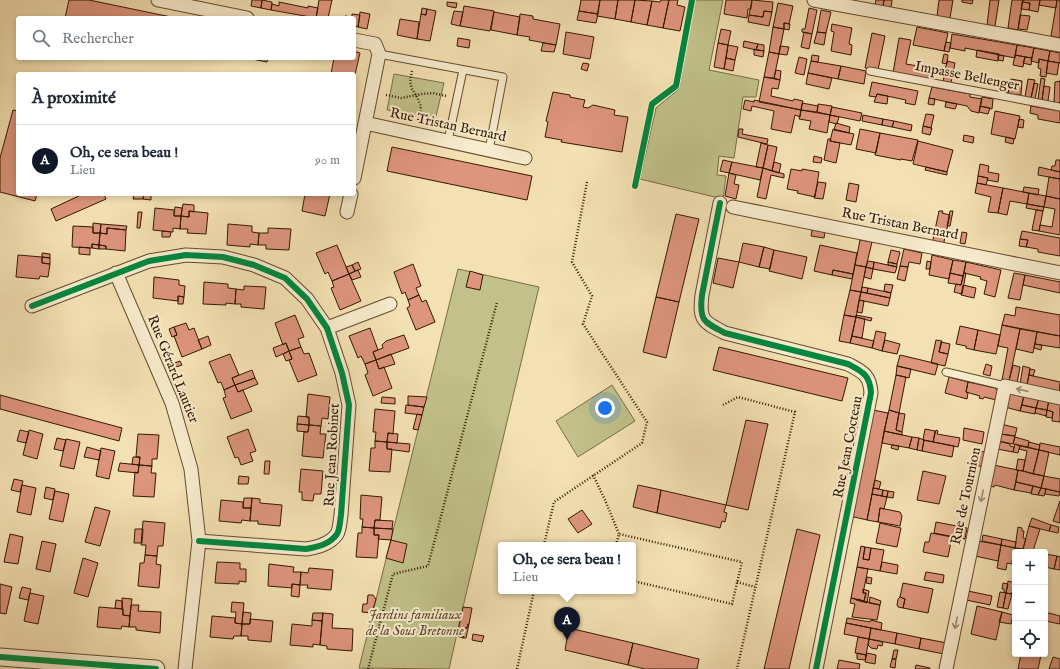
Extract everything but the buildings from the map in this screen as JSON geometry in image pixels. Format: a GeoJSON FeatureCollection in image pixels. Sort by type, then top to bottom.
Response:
{"type":"FeatureCollection","features":[{"type":"Feature","properties":{"kind":"street"},"geometry":{"type":"LineString","coordinates":[[158,0],[237,16]]}},
{"type":"Feature","properties":{"kind":"street"},"geometry":{"type":"LineString","coordinates":[[814,0],[1060,45]]}},
{"type":"Feature","properties":{"kind":"street"},"geometry":{"type":"LineString","coordinates":[[356,40],[375,44],[379,54],[356,168]]}},
{"type":"Feature","properties":{"kind":"street","name":"Rue Tristan Bernard"},"geometry":{"type":"LineString","coordinates":[[365,123],[525,158]]}},
{"type":"Feature","properties":{"kind":"street"},"geometry":{"type":"LineString","coordinates":[[347,212],[351,196]]}},
{"type":"Feature","properties":{"kind":"street","name":"Rue Jean Cocteau"},"geometry":{"type":"LineString","coordinates":[[720,203],[702,295],[700,309],[702,317],[709,325],[725,333],[848,364],[864,373],[870,383],[871,393],[816,669]]}},
{"type":"Feature","properties":{"kind":"street","name":"Rue Tristan Bernard"},"geometry":{"type":"LineString","coordinates":[[733,206],[1060,273]]}},
{"type":"Feature","properties":{"kind":"street","name":"Rue Jean Robinet"},"geometry":{"type":"LineString","coordinates":[[32,306],[149,261],[186,255],[223,257],[254,265],[285,278],[307,299],[326,328],[342,373],[350,405],[341,515],[338,533],[330,541],[319,547],[306,548],[198,541]]}},
{"type":"Feature","properties":{"kind":"street","name":"Rue Gérard Lautier"},"geometry":{"type":"LineString","coordinates":[[116,273],[172,403],[192,469],[198,541],[186,669]]}},
{"type":"Feature","properties":{"kind":"street"},"geometry":{"type":"LineString","coordinates":[[326,328],[390,304]]}},
{"type":"Feature","properties":{"kind":"street"},"geometry":{"type":"LineString","coordinates":[[1004,386],[1060,398]]}},
{"type":"Feature","properties":{"kind":"street","name":"Rue de Tournion"},"geometry":{"type":"LineString","coordinates":[[946,669],[1004,386]]}},
{"type":"Feature","properties":{"kind":"street"},"geometry":{"type":"LineString","coordinates":[[0,657],[96,666],[156,669]]}},
{"type":"Feature","properties":{"kind":"lane"},"geometry":{"type":"LineString","coordinates":[[379,54],[503,77],[489,150]]}},
{"type":"Feature","properties":{"kind":"lane"},"geometry":{"type":"LineString","coordinates":[[448,141],[463,70]]}},
{"type":"Feature","properties":{"kind":"lane","name":"Impasse Bellenger"},"geometry":{"type":"LineString","coordinates":[[870,71],[1060,107]]}},
{"type":"Feature","properties":{"kind":"lane"},"geometry":{"type":"LineString","coordinates":[[946,372],[1004,386]]}},
{"type":"Feature","properties":{"kind":"path"},"geometry":{"type":"LineString","coordinates":[[413,60],[410,82],[421,106],[416,134]]}},
{"type":"Feature","properties":{"kind":"path"},"geometry":{"type":"LineString","coordinates":[[372,93],[401,98],[433,93],[457,98]]}},
{"type":"Feature","properties":{"kind":"path"},"geometry":{"type":"LineString","coordinates":[[545,542],[554,502],[642,443],[647,422],[584,324],[592,296],[572,262],[587,182]]}},
{"type":"Feature","properties":{"kind":"path"},"geometry":{"type":"LineString","coordinates":[[368,669],[393,574],[428,566],[497,302]]}},
{"type":"Feature","properties":{"kind":"path"},"geometry":{"type":"LineString","coordinates":[[723,405],[738,397],[795,412],[737,669]]}},
{"type":"Feature","properties":{"kind":"path"},"geometry":{"type":"LineString","coordinates":[[594,475],[619,534],[617,542]]}},
{"type":"Feature","properties":{"kind":"path"},"geometry":{"type":"LineString","coordinates":[[619,534],[742,562],[732,604],[636,582]]}},
{"type":"Feature","properties":{"kind":"path"},"geometry":{"type":"LineString","coordinates":[[737,582],[755,587]]}},
{"type":"Feature","properties":{"kind":"path"},"geometry":{"type":"LineString","coordinates":[[517,669],[533,594]]}},
{"type":"Feature","properties":{"kind":"green space"},"geometry":{"type":"Polygon","coordinates":[[[695,0],[723,0],[709,70],[759,80],[756,97],[743,97],[734,158],[719,156],[717,175],[726,176],[723,199],[640,179],[656,108],[679,89],[695,0]]]}},
{"type":"Feature","properties":{"kind":"green space"},"geometry":{"type":"Polygon","coordinates":[[[394,74],[444,83],[435,120],[387,110],[394,74]]]}},
{"type":"Feature","properties":{"kind":"green space","name":"Jardins familiaux de la Sous Bretonne"},"geometry":{"type":"Polygon","coordinates":[[[458,269],[539,287],[449,669],[359,668],[458,269]]]}},
{"type":"Feature","properties":{"kind":"green space"},"geometry":{"type":"Polygon","coordinates":[[[612,385],[635,421],[578,457],[556,421],[612,385]]]}},
{"type":"Feature","properties":{"kind":"cycle path"},"geometry":{"type":"LineString","coordinates":[[635,186],[652,104],[676,86],[692,0]]}},
{"type":"Feature","properties":{"kind":"cycle path"},"geometry":{"type":"LineString","coordinates":[[720,203],[701,303],[702,315],[707,323],[725,333],[848,364],[862,372],[869,382],[871,393],[816,669]]}},
{"type":"Feature","properties":{"kind":"cycle path"},"geometry":{"type":"LineString","coordinates":[[32,306],[149,261],[186,255],[223,257],[254,265],[285,278],[307,299],[327,328],[342,373],[349,405],[341,515],[338,532],[327,543],[306,549],[199,541]]}},
{"type":"Feature","properties":{"kind":"cycle path"},"geometry":{"type":"LineString","coordinates":[[0,657],[156,669]]}},
{"type":"Feature","properties":{"kind":"place","name":"Oh, ce sera beau !"},"geometry":{"type":"Point","coordinates":[567,640]}}]}
